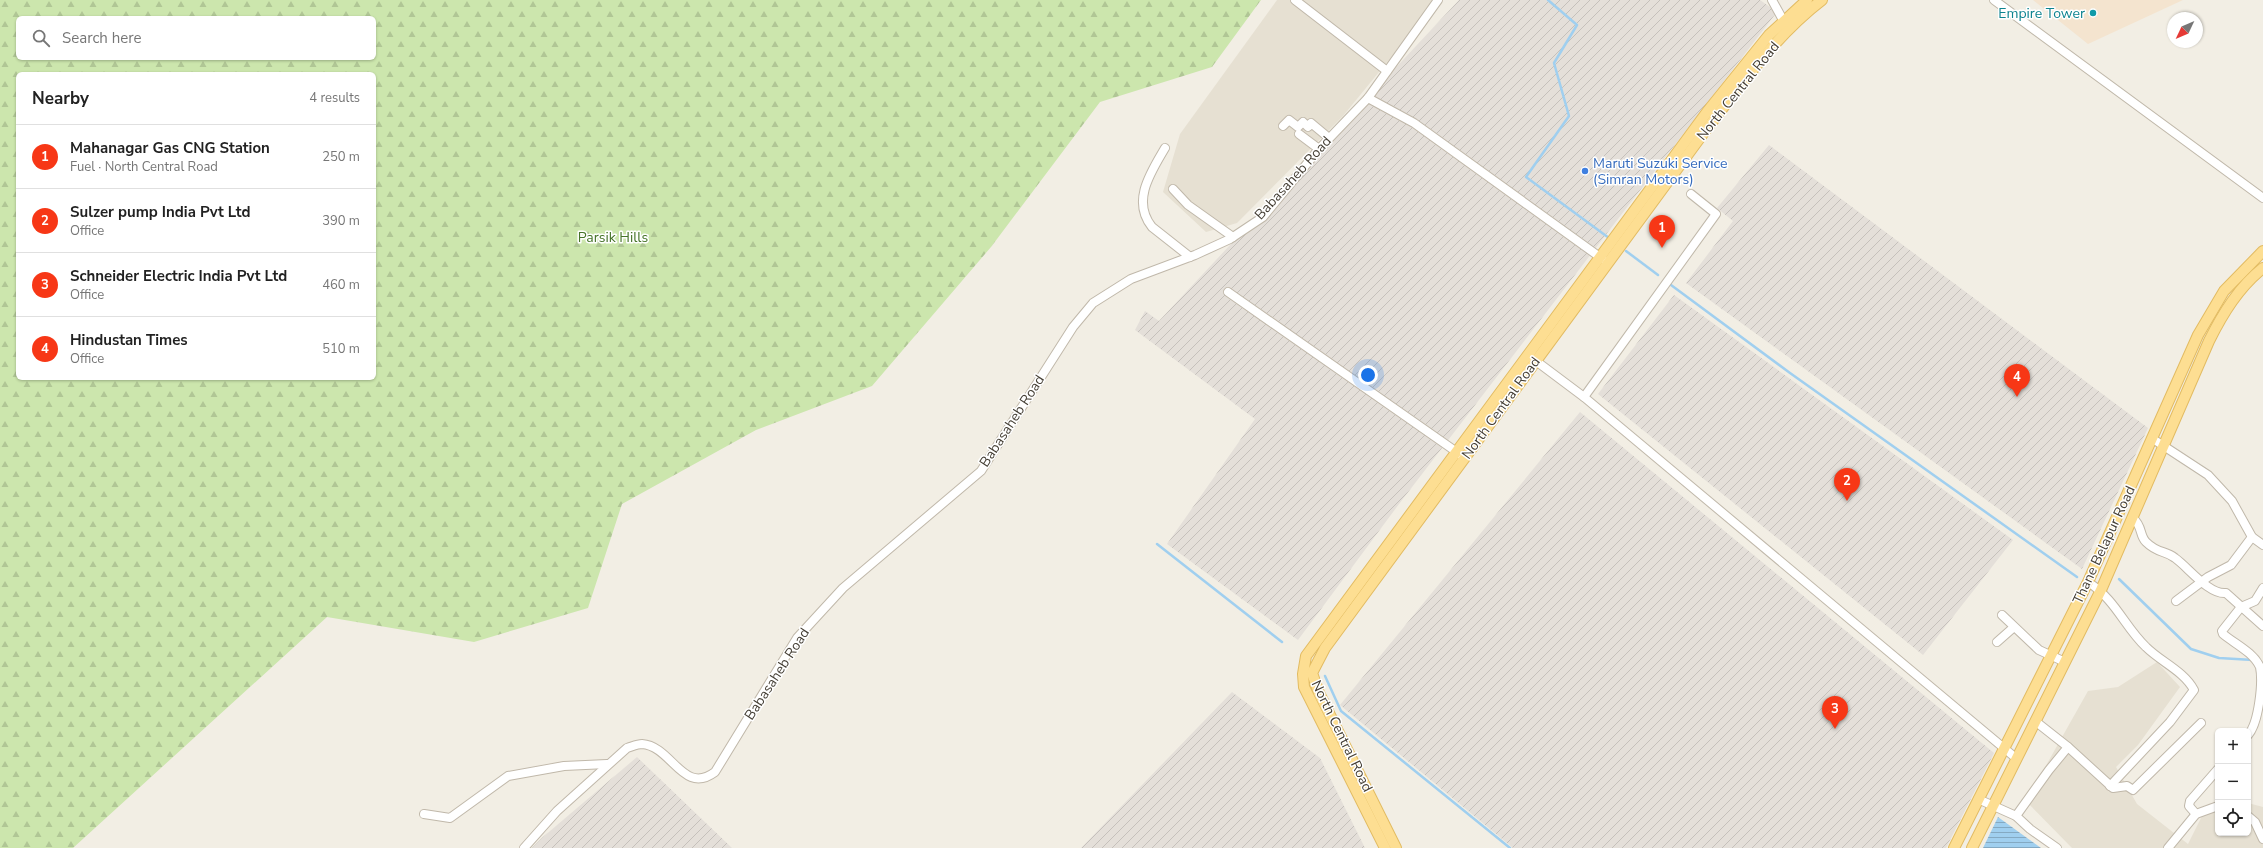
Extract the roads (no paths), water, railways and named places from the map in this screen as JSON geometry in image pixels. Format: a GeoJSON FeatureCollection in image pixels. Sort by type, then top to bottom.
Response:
{"type":"FeatureCollection","features":[{"type":"Feature","properties":{"kind":"main road","name":"North Central Road"},"geometry":{"type":"LineString","coordinates":[[1604,260],[1608,248],[1707,112],[1769,35],[1783,20],[1807,0]]}},
{"type":"Feature","properties":{"kind":"main road","name":"North Central Road"},"geometry":{"type":"LineString","coordinates":[[1396,848],[1308,672],[1306,656],[1457,452],[1532,358],[1604,260],[1764,54],[1808,11],[1822,0]]}},
{"type":"Feature","properties":{"kind":"main road","name":"Thane Belapur Road"},"geometry":{"type":"LineString","coordinates":[[1954,848],[2088,582],[2153,439],[2198,335],[2211,310],[2234,279],[2263,250]]}},
{"type":"Feature","properties":{"kind":"main road","name":"Thane Belapur Road"},"geometry":{"type":"LineString","coordinates":[[1972,848],[2101,590],[2164,448],[2209,341],[2222,316],[2246,284],[2263,268]]}},
{"type":"Feature","properties":{"kind":"main road","name":"North Central Road"},"geometry":{"type":"LineString","coordinates":[[1385,848],[1304,687],[1308,672],[1465,458],[1532,358]]}},
{"type":"Feature","properties":{"kind":"street"},"geometry":{"type":"LineString","coordinates":[[1295,0],[1387,71]]}},
{"type":"Feature","properties":{"kind":"street","name":"Babasaheb Road"},"geometry":{"type":"LineString","coordinates":[[524,848],[557,811],[607,764],[627,748],[640,744],[658,750],[683,774],[696,779],[706,779],[715,772],[797,638],[843,588],[981,470],[1073,327],[1093,303],[1131,279],[1190,257],[1233,236],[1263,217],[1319,149],[1368,98],[1438,0]]}},
{"type":"Feature","properties":{"kind":"street"},"geometry":{"type":"LineString","coordinates":[[1772,0],[1783,20]]}},
{"type":"Feature","properties":{"kind":"street"},"geometry":{"type":"LineString","coordinates":[[1994,0],[2263,198]]}},
{"type":"Feature","properties":{"kind":"street"},"geometry":{"type":"LineString","coordinates":[[1368,98],[1414,123],[1604,260]]}},
{"type":"Feature","properties":{"kind":"street"},"geometry":{"type":"LineString","coordinates":[[1283,126],[1289,120],[1298,127],[1303,122],[1308,127],[1311,124],[1329,138]]}},
{"type":"Feature","properties":{"kind":"street"},"geometry":{"type":"LineString","coordinates":[[1299,134],[1319,149]]}},
{"type":"Feature","properties":{"kind":"street"},"geometry":{"type":"LineString","coordinates":[[1165,148],[1153,169],[1143,193],[1141,203],[1148,222],[1152,228],[1190,257]]}},
{"type":"Feature","properties":{"kind":"street"},"geometry":{"type":"LineString","coordinates":[[1173,189],[1188,205],[1233,236]]}},
{"type":"Feature","properties":{"kind":"street"},"geometry":{"type":"LineString","coordinates":[[1584,397],[1716,214],[1692,194]]}},
{"type":"Feature","properties":{"kind":"street"},"geometry":{"type":"LineString","coordinates":[[1228,292],[1465,458]]}},
{"type":"Feature","properties":{"kind":"street"},"geometry":{"type":"LineString","coordinates":[[1532,358],[1584,397],[2017,759]]}},
{"type":"Feature","properties":{"kind":"street"},"geometry":{"type":"LineString","coordinates":[[2153,439],[2164,448],[2190,461],[2208,475],[2232,501],[2252,538],[2263,545]]}},
{"type":"Feature","properties":{"kind":"street"},"geometry":{"type":"LineString","coordinates":[[2133,518],[2140,524],[2144,540],[2154,550],[2174,557],[2203,583],[2221,594],[2226,593],[2263,626]]}},
{"type":"Feature","properties":{"kind":"street"},"geometry":{"type":"LineString","coordinates":[[2176,601],[2231,565],[2252,538]]}},
{"type":"Feature","properties":{"kind":"street"},"geometry":{"type":"LineString","coordinates":[[2088,582],[2101,590],[2118,609],[2146,647],[2189,681],[2194,690],[2170,722],[2110,786]]}},
{"type":"Feature","properties":{"kind":"street"},"geometry":{"type":"LineString","coordinates":[[2251,730],[2256,721],[2263,686],[2260,667],[2251,656],[2231,641],[2222,631],[2242,608],[2255,601],[2263,588]]}},
{"type":"Feature","properties":{"kind":"street"},"geometry":{"type":"LineString","coordinates":[[2002,615],[2027,641],[2051,656],[2065,662]]}},
{"type":"Feature","properties":{"kind":"street"},"geometry":{"type":"LineString","coordinates":[[1997,642],[2014,627]]}},
{"type":"Feature","properties":{"kind":"street"},"geometry":{"type":"LineString","coordinates":[[2036,722],[2068,747],[2110,786],[2113,788],[2127,786],[2135,789],[2201,723]]}},
{"type":"Feature","properties":{"kind":"street"},"geometry":{"type":"LineString","coordinates":[[2016,816],[2049,770],[2068,747]]}},
{"type":"Feature","properties":{"kind":"street"},"geometry":{"type":"LineString","coordinates":[[424,814],[450,818],[508,776],[564,766],[607,764]]}},
{"type":"Feature","properties":{"kind":"street"},"geometry":{"type":"LineString","coordinates":[[2196,814],[2189,806],[2190,802],[2215,772]]}},
{"type":"Feature","properties":{"kind":"street"},"geometry":{"type":"LineString","coordinates":[[1978,799],[2016,816],[2030,829],[2057,848]]}},
{"type":"Feature","properties":{"kind":"street"},"geometry":{"type":"LineString","coordinates":[[2168,848],[2196,814],[2215,807]]}},
{"type":"Feature","properties":{"kind":"street"},"geometry":{"type":"LineString","coordinates":[[2251,819],[2263,839]]}},
{"type":"Feature","properties":{"kind":"water"},"geometry":{"type":"Polygon","coordinates":[[[1998,817],[2041,848],[1983,848],[1998,817]]]}},
{"type":"Feature","properties":{"kind":"waterway"},"geometry":{"type":"LineString","coordinates":[[1548,0],[1577,25],[1554,63],[1569,116],[1526,177],[1609,238]]}},
{"type":"Feature","properties":{"kind":"waterway"},"geometry":{"type":"LineString","coordinates":[[1626,251],[1658,275]]}},
{"type":"Feature","properties":{"kind":"waterway"},"geometry":{"type":"LineString","coordinates":[[1671,285],[1790,373],[2077,577]]}},
{"type":"Feature","properties":{"kind":"waterway"},"geometry":{"type":"LineString","coordinates":[[1157,544],[1282,642]]}},
{"type":"Feature","properties":{"kind":"waterway"},"geometry":{"type":"LineString","coordinates":[[2119,579],[2191,649],[2219,658],[2253,660]]}},
{"type":"Feature","properties":{"kind":"waterway"},"geometry":{"type":"LineString","coordinates":[[1325,676],[1341,711],[1510,848]]}},
{"type":"Feature","properties":{"kind":"place","name":"Empire Tower"},"geometry":{"type":"Point","coordinates":[2093,13]}},
{"type":"Feature","properties":{"kind":"place","name":"Maruti Suzuki Service (Simran Motors)"},"geometry":{"type":"Point","coordinates":[1585,171]}},
{"type":"Feature","properties":{"kind":"place","name":"Mahanagar Gas CNG Station"},"geometry":{"type":"Point","coordinates":[1662,248]}},
{"type":"Feature","properties":{"kind":"place","name":"Hindustan Times"},"geometry":{"type":"Point","coordinates":[2017,397]}},
{"type":"Feature","properties":{"kind":"place","name":"Sulzer pump India Pvt Ltd"},"geometry":{"type":"Point","coordinates":[1847,501]}},
{"type":"Feature","properties":{"kind":"place","name":"Schneider Electric India Pvt Ltd"},"geometry":{"type":"Point","coordinates":[1835,729]}},
{"type":"Feature","properties":{"kind":"park label","name":"Parsik Hills"},"geometry":{"type":"Point","coordinates":[613,237]}}]}
